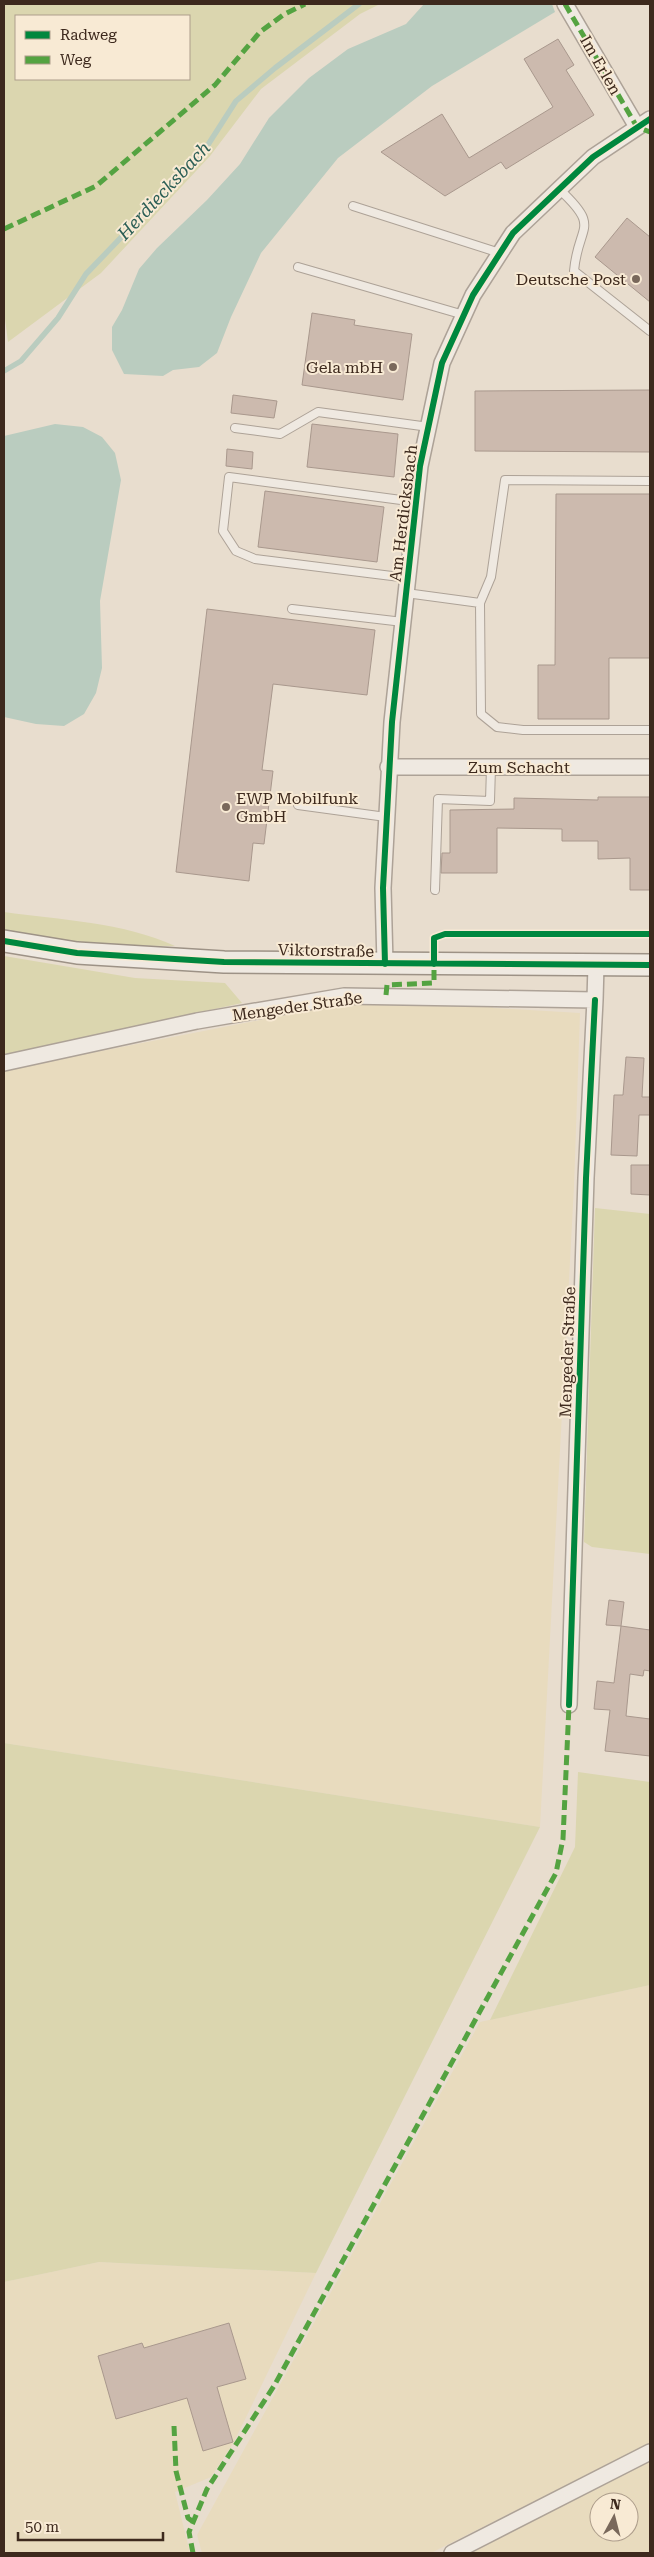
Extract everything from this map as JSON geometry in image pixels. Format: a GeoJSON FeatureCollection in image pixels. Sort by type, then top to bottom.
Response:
{"type":"FeatureCollection","features":[{"type":"Feature","properties":{"kind":"main road","name":"Viktorstraße"},"geometry":{"type":"LineString","coordinates":[[4,941],[77,953],[214,962],[650,965]]}},
{"type":"Feature","properties":{"kind":"street","name":"Im Erlen"},"geometry":{"type":"LineString","coordinates":[[565,4],[644,123]]}},
{"type":"Feature","properties":{"kind":"street","name":"Am Herdicksbach"},"geometry":{"type":"LineString","coordinates":[[385,964],[383,888],[388,767],[420,466],[442,363],[474,295],[514,233],[594,157],[644,123]]}},
{"type":"Feature","properties":{"kind":"street","name":"Zum Schacht"},"geometry":{"type":"LineString","coordinates":[[388,767],[650,767]]}},
{"type":"Feature","properties":{"kind":"street","name":"Mengeder Straße"},"geometry":{"type":"LineString","coordinates":[[569,1705],[586,1178],[596,965]]}},
{"type":"Feature","properties":{"kind":"street","name":"Mengeder Straße"},"geometry":{"type":"LineString","coordinates":[[4,1063],[197,1021],[344,996],[595,1000]]}},
{"type":"Feature","properties":{"kind":"street"},"geometry":{"type":"LineString","coordinates":[[452,2553],[650,2452]]}},
{"type":"Feature","properties":{"kind":"lane"},"geometry":{"type":"LineString","coordinates":[[559,189],[578,207],[586,221],[581,242],[575,256],[574,271],[650,331]]}},
{"type":"Feature","properties":{"kind":"lane"},"geometry":{"type":"LineString","coordinates":[[353,206],[500,253]]}},
{"type":"Feature","properties":{"kind":"lane"},"geometry":{"type":"LineString","coordinates":[[298,267],[464,315]]}},
{"type":"Feature","properties":{"kind":"lane"},"geometry":{"type":"LineString","coordinates":[[235,428],[280,434],[318,412],[429,427]]}},
{"type":"Feature","properties":{"kind":"lane"},"geometry":{"type":"LineString","coordinates":[[408,578],[255,559],[236,551],[223,531],[229,478],[416,502]]}},
{"type":"Feature","properties":{"kind":"lane"},"geometry":{"type":"LineString","coordinates":[[650,481],[505,480],[491,577],[480,603],[482,714],[498,727],[523,730],[650,730]]}},
{"type":"Feature","properties":{"kind":"lane"},"geometry":{"type":"LineString","coordinates":[[406,593],[480,603]]}},
{"type":"Feature","properties":{"kind":"lane"},"geometry":{"type":"LineString","coordinates":[[292,609],[403,622]]}},
{"type":"Feature","properties":{"kind":"lane"},"geometry":{"type":"LineString","coordinates":[[435,890],[438,799],[490,801],[491,767]]}},
{"type":"Feature","properties":{"kind":"lane"},"geometry":{"type":"LineString","coordinates":[[298,805],[386,817]]}},
{"type":"Feature","properties":{"kind":"shaded area"},"geometry":{"type":"Polygon","coordinates":[[[4,4],[380,4],[360,14],[261,89],[210,156],[101,273],[8,342],[4,311],[4,4]]]}},
{"type":"Feature","properties":{"kind":"shaded area"},"geometry":{"type":"Polygon","coordinates":[[[424,4],[552,4],[555,12],[432,86],[338,158],[261,253],[231,317],[217,353],[199,367],[173,370],[163,376],[124,374],[112,350],[112,327],[122,310],[139,269],[157,248],[207,200],[240,164],[269,118],[309,78],[348,49],[406,24],[424,4]]]}},
{"type":"Feature","properties":{"kind":"shaded area"},"geometry":{"type":"Polygon","coordinates":[[[55,424],[83,427],[102,437],[115,453],[121,480],[100,601],[102,668],[96,693],[84,714],[64,726],[36,724],[4,717],[4,436],[55,424]]]}},
{"type":"Feature","properties":{"kind":"shaded area"},"geometry":{"type":"Polygon","coordinates":[[[4,912],[113,927],[155,938],[175,946],[80,945],[4,932],[4,912]]]}},
{"type":"Feature","properties":{"kind":"shaded area"},"geometry":{"type":"Polygon","coordinates":[[[4,956],[135,978],[225,983],[242,1003],[4,1055],[4,956]]]}},
{"type":"Feature","properties":{"kind":"shaded area"},"geometry":{"type":"Polygon","coordinates":[[[485,1002],[494,1008],[580,1013],[574,1186],[540,1827],[4,1743],[4,1070],[347,1003],[485,1002]]]}},
{"type":"Feature","properties":{"kind":"shaded area"},"geometry":{"type":"Polygon","coordinates":[[[595,1208],[650,1214],[650,1554],[592,1547],[584,1542],[595,1208]]]}},
{"type":"Feature","properties":{"kind":"shaded area"},"geometry":{"type":"Polygon","coordinates":[[[4,1743],[540,1827],[316,2273],[99,2262],[4,2282],[4,1743]]]}},
{"type":"Feature","properties":{"kind":"shaded area"},"geometry":{"type":"Polygon","coordinates":[[[578,1772],[650,1782],[650,1985],[490,2020],[575,1847],[578,1772]]]}},
{"type":"Feature","properties":{"kind":"shaded area"},"geometry":{"type":"Polygon","coordinates":[[[650,1985],[650,2443],[431,2553],[202,2553],[197,2535],[480,2022],[650,1985]]]}},
{"type":"Feature","properties":{"kind":"shaded area"},"geometry":{"type":"Polygon","coordinates":[[[99,2262],[316,2273],[234,2442],[211,2477],[175,2492],[190,2553],[4,2553],[4,2282],[99,2262]]]}},
{"type":"Feature","properties":{"kind":"shaded area"},"geometry":{"type":"Polygon","coordinates":[[[650,2460],[650,2553],[471,2553],[650,2460]]]}},
{"type":"Feature","properties":{"kind":"building"},"geometry":{"type":"Polygon","coordinates":[[[558,39],[574,65],[566,70],[594,115],[506,169],[501,162],[445,196],[381,152],[442,114],[469,158],[553,107],[524,59],[558,39]]]}},
{"type":"Feature","properties":{"kind":"building","name":"Deutsche Post"},"geometry":{"type":"Polygon","coordinates":[[[627,218],[650,237],[650,302],[595,257],[627,218]]]}},
{"type":"Feature","properties":{"kind":"building"},"geometry":{"type":"Polygon","coordinates":[[[312,313],[355,320],[354,325],[412,334],[403,400],[302,385],[312,313]]]}},
{"type":"Feature","properties":{"kind":"building"},"geometry":{"type":"Polygon","coordinates":[[[650,390],[650,452],[475,451],[475,391],[650,390]]]}},
{"type":"Feature","properties":{"kind":"building"},"geometry":{"type":"Polygon","coordinates":[[[233,395],[277,401],[274,418],[231,413],[233,395]]]}},
{"type":"Feature","properties":{"kind":"building"},"geometry":{"type":"Polygon","coordinates":[[[312,424],[398,434],[394,477],[307,467],[312,424]]]}},
{"type":"Feature","properties":{"kind":"building"},"geometry":{"type":"Polygon","coordinates":[[[227,449],[253,452],[252,469],[226,466],[227,449]]]}},
{"type":"Feature","properties":{"kind":"building"},"geometry":{"type":"Polygon","coordinates":[[[265,491],[384,507],[377,562],[258,547],[265,491]]]}},
{"type":"Feature","properties":{"kind":"building"},"geometry":{"type":"Polygon","coordinates":[[[556,494],[650,494],[650,658],[609,658],[609,719],[538,719],[538,665],[555,665],[556,494]]]}},
{"type":"Feature","properties":{"kind":"building"},"geometry":{"type":"Polygon","coordinates":[[[207,609],[375,630],[367,695],[273,684],[262,770],[273,771],[264,844],[253,843],[249,881],[176,872],[207,609]]]}},
{"type":"Feature","properties":{"kind":"building"},"geometry":{"type":"Polygon","coordinates":[[[598,797],[650,797],[650,890],[630,890],[630,858],[598,859],[598,841],[562,841],[562,829],[497,828],[497,873],[441,873],[442,853],[450,853],[450,810],[514,809],[514,798],[598,800],[598,797]]]}},
{"type":"Feature","properties":{"kind":"building"},"geometry":{"type":"Polygon","coordinates":[[[626,1057],[644,1058],[642,1097],[650,1097],[650,1115],[639,1115],[637,1156],[611,1155],[614,1095],[623,1095],[626,1057]]]}},
{"type":"Feature","properties":{"kind":"building"},"geometry":{"type":"Polygon","coordinates":[[[631,1165],[650,1165],[650,1195],[631,1194],[631,1165]]]}},
{"type":"Feature","properties":{"kind":"building"},"geometry":{"type":"Polygon","coordinates":[[[609,1600],[624,1602],[621,1626],[606,1625],[609,1600]]]}},
{"type":"Feature","properties":{"kind":"building"},"geometry":{"type":"Polygon","coordinates":[[[621,1626],[650,1630],[650,1671],[644,1670],[643,1676],[630,1674],[626,1716],[650,1719],[650,1756],[605,1751],[610,1710],[594,1709],[597,1681],[614,1683],[621,1626]]]}},
{"type":"Feature","properties":{"kind":"building"},"geometry":{"type":"Polygon","coordinates":[[[229,2323],[246,2379],[217,2387],[233,2442],[203,2451],[187,2398],[116,2419],[98,2356],[142,2343],[144,2348],[229,2323]]]}},
{"type":"Feature","properties":{"kind":"waterway","name":"Herdiecksbach"},"geometry":{"type":"LineString","coordinates":[[4,371],[21,361],[58,318],[86,274],[204,151],[236,101],[275,68],[359,4]]}},
{"type":"Feature","properties":{"kind":"marked path"},"geometry":{"type":"LineString","coordinates":[[4,229],[96,186],[215,85],[260,32],[283,15],[305,4]]}},
{"type":"Feature","properties":{"kind":"marked path"},"geometry":{"type":"LineString","coordinates":[[565,4],[637,127],[650,132]]}},
{"type":"Feature","properties":{"kind":"marked path"},"geometry":{"type":"LineString","coordinates":[[386,995],[387,985],[434,983],[434,961]]}},
{"type":"Feature","properties":{"kind":"marked path"},"geometry":{"type":"LineString","coordinates":[[193,2553],[189,2532],[207,2489],[274,2386],[556,1873],[563,1839],[569,1705]]}},
{"type":"Feature","properties":{"kind":"marked path"},"geometry":{"type":"LineString","coordinates":[[174,2426],[176,2471],[188,2518],[192,2521]]}},
{"type":"Feature","properties":{"kind":"cycle path"},"geometry":{"type":"LineString","coordinates":[[385,964],[383,888],[392,722],[420,466],[442,363],[473,295],[513,233],[593,157],[650,119]]}},
{"type":"Feature","properties":{"kind":"cycle path"},"geometry":{"type":"LineString","coordinates":[[434,964],[434,938],[445,934],[650,934]]}},
{"type":"Feature","properties":{"kind":"cycle path"},"geometry":{"type":"LineString","coordinates":[[4,941],[77,953],[224,962],[650,965]]}},
{"type":"Feature","properties":{"kind":"cycle path"},"geometry":{"type":"LineString","coordinates":[[569,1705],[586,1178],[595,1000]]}},
{"type":"Feature","properties":{"kind":"place","name":"Deutsche Post"},"geometry":{"type":"Point","coordinates":[636,279]}},
{"type":"Feature","properties":{"kind":"place","name":"Gela mbH"},"geometry":{"type":"Point","coordinates":[393,367]}},
{"type":"Feature","properties":{"kind":"place","name":"EWP Mobilfunk GmbH"},"geometry":{"type":"Point","coordinates":[226,807]}}]}
